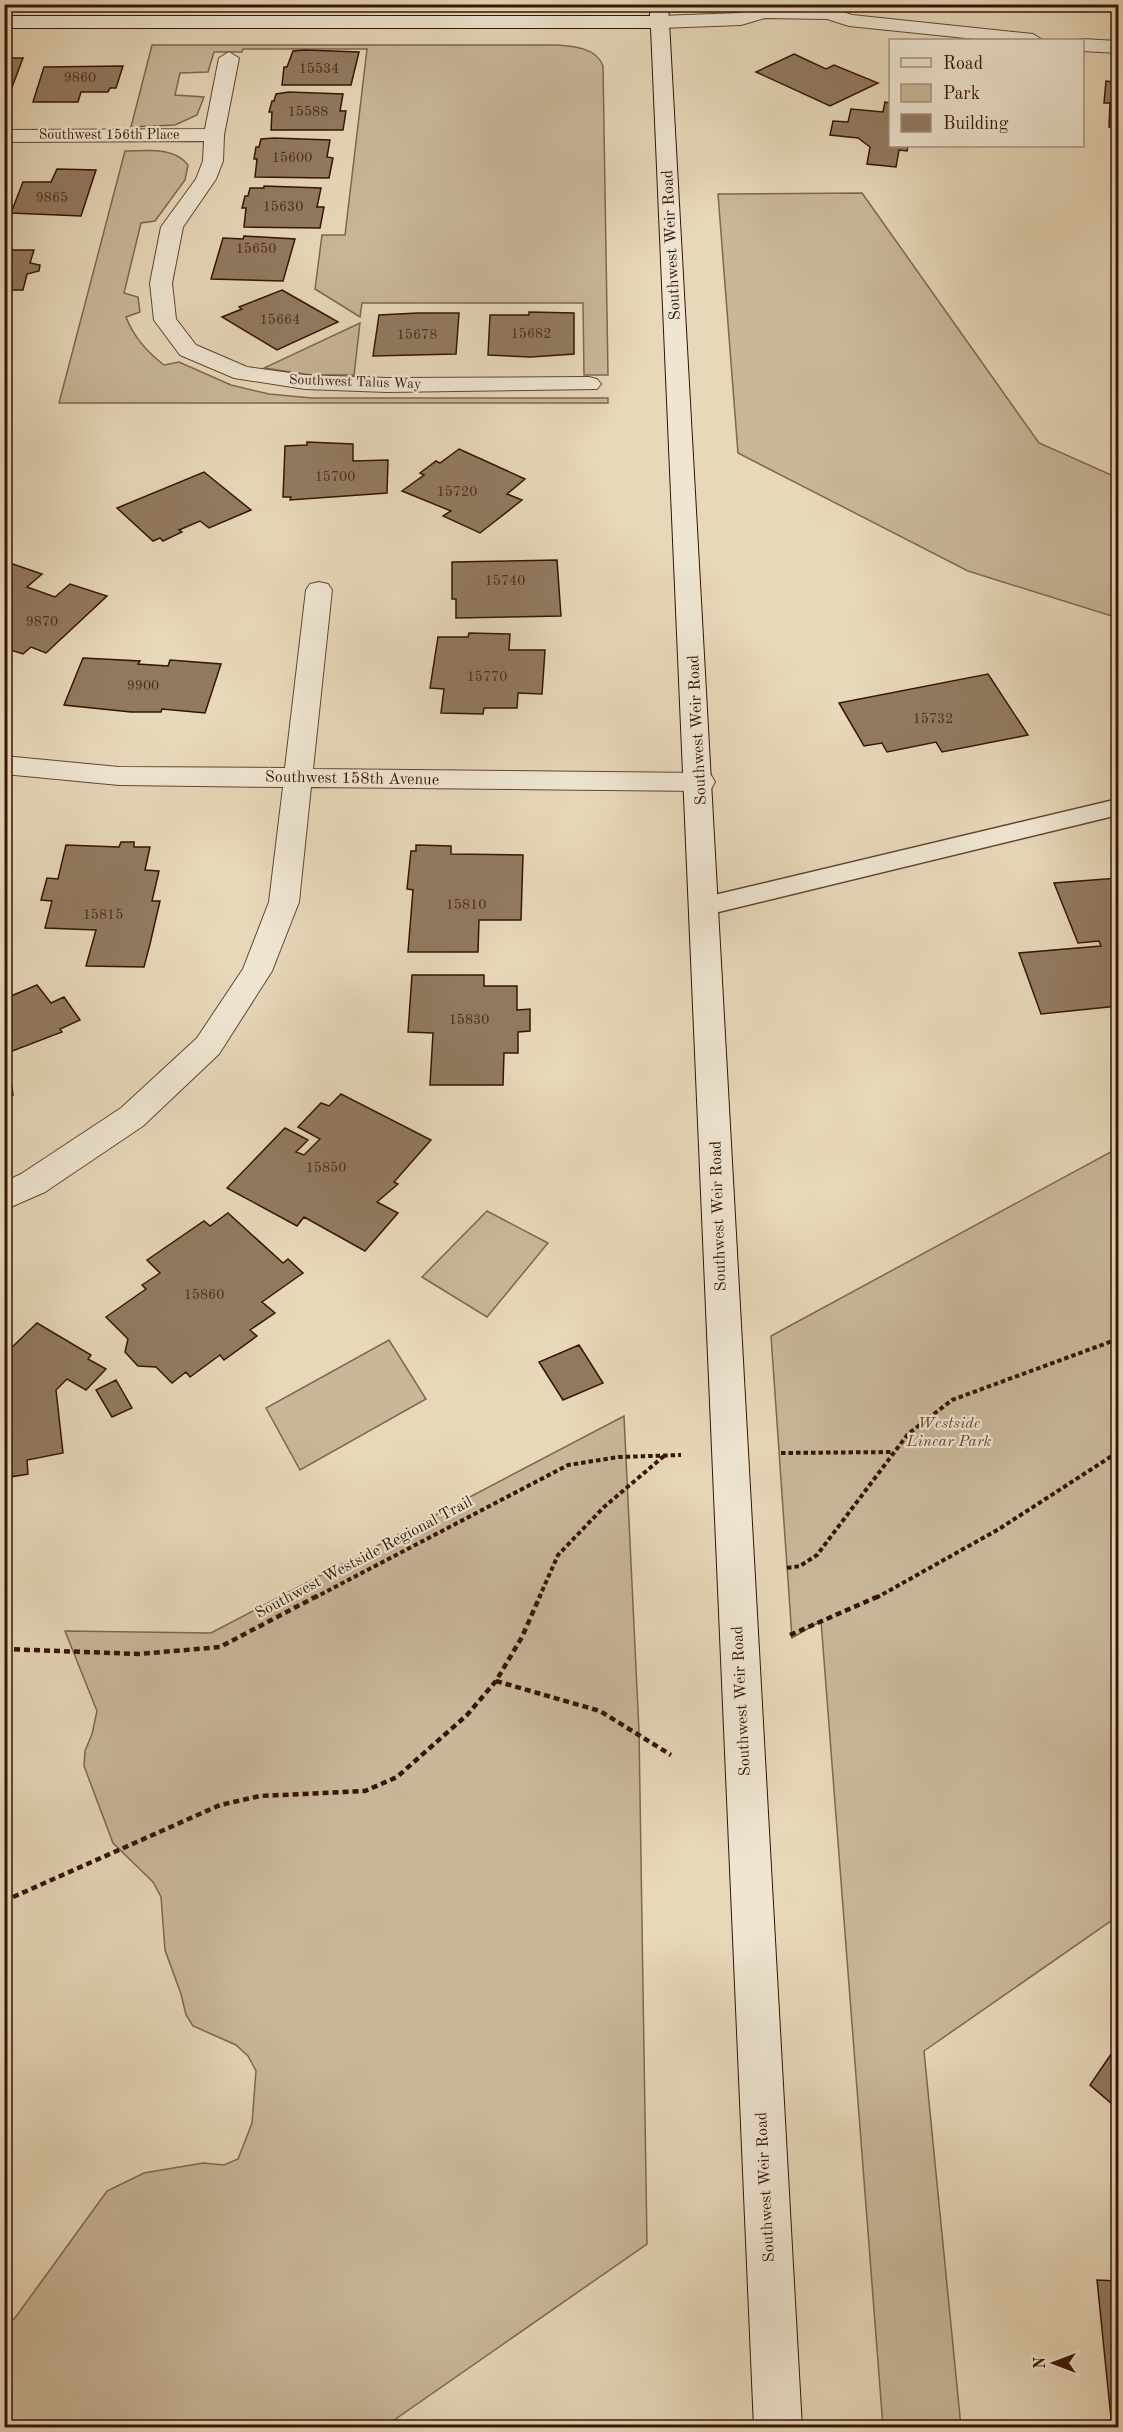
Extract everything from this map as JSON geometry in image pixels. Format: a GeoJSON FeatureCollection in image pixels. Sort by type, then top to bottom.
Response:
{"type":"FeatureCollection","features":[{"type":"Feature","properties":{"kind":"street"},"geometry":{"type":"LineString","coordinates":[[4,21],[660,13],[741,19],[764,26],[830,26],[849,20],[963,36],[1016,39]]}},
{"type":"Feature","properties":{"kind":"street","name":"Southwest Weir Road"},"geometry":{"type":"LineString","coordinates":[[660,13],[701,782],[735,1575],[778,2427]]}},
{"type":"Feature","properties":{"kind":"street"},"geometry":{"type":"LineString","coordinates":[[1084,45],[1119,47]]}},
{"type":"Feature","properties":{"kind":"street","name":"Southwest Talus Way"},"geometry":{"type":"LineString","coordinates":[[230,58],[214,135],[213,161],[206,179],[172,227],[161,283],[165,320],[188,350],[242,374],[305,382],[387,385],[589,384]]}},
{"type":"Feature","properties":{"kind":"street","name":"Southwest 156th Place"},"geometry":{"type":"LineString","coordinates":[[4,136],[214,135]]}},
{"type":"Feature","properties":{"kind":"street"},"geometry":{"type":"LineString","coordinates":[[4,1197],[33,1183],[132,1117],[208,1046],[257,971],[284,902],[319,590]]}},
{"type":"Feature","properties":{"kind":"street","name":"Southwest 158th Avenue"},"geometry":{"type":"LineString","coordinates":[[4,765],[119,776],[701,782]]}},
{"type":"Feature","properties":{"kind":"lane"},"geometry":{"type":"LineString","coordinates":[[706,906],[1119,807]]}},
{"type":"Feature","properties":{"kind":"path"},"geometry":{"type":"LineString","coordinates":[[735,1575],[800,1566],[817,1555],[908,1434],[952,1400],[1119,1339]]}},
{"type":"Feature","properties":{"kind":"path","name":"Southwest Westside Regional Trail"},"geometry":{"type":"LineString","coordinates":[[4,1649],[142,1654],[189,1653],[220,1647],[568,1465],[619,1457],[664,1455],[893,1452]]}},
{"type":"Feature","properties":{"kind":"path"},"geometry":{"type":"LineString","coordinates":[[740,1654],[843,1615],[939,1567],[1119,1452]]}},
{"type":"Feature","properties":{"kind":"path"},"geometry":{"type":"LineString","coordinates":[[4,1901],[220,1805],[260,1796],[365,1791],[397,1777],[425,1755],[467,1714],[496,1681],[522,1636],[558,1555],[604,1507],[664,1455]]}},
{"type":"Feature","properties":{"kind":"path"},"geometry":{"type":"LineString","coordinates":[[496,1681],[600,1711],[671,1755]]}},
{"type":"Feature","properties":{"kind":"green space"},"geometry":{"type":"Polygon","coordinates":[[[152,45],[557,45],[584,49],[596,55],[603,66],[608,375],[584,375],[583,303],[362,303],[360,317],[315,289],[322,235],[345,235],[367,49],[243,49],[242,52],[214,52],[208,72],[180,73],[175,95],[204,97],[197,115],[175,125],[131,127],[152,45]]]}},
{"type":"Feature","properties":{"kind":"green space"},"geometry":{"type":"Polygon","coordinates":[[[125,151],[167,152],[182,159],[188,165],[185,180],[155,221],[141,223],[124,293],[138,297],[140,312],[126,317],[133,332],[147,350],[164,365],[179,362],[231,385],[269,394],[312,398],[608,398],[608,403],[59,403],[125,151]]]}},
{"type":"Feature","properties":{"kind":"green space"},"geometry":{"type":"Polygon","coordinates":[[[862,193],[1039,443],[1118,478],[1118,618],[968,571],[738,453],[718,194],[862,193]]]}},
{"type":"Feature","properties":{"kind":"green space"},"geometry":{"type":"Polygon","coordinates":[[[360,323],[354,375],[311,375],[264,368],[360,323]]]}},
{"type":"Feature","properties":{"kind":"green space","name":"Westside Linear Park"},"geometry":{"type":"Polygon","coordinates":[[[1118,1148],[1118,1916],[924,2051],[961,2427],[883,2427],[821,1621],[792,1638],[771,1336],[1118,1148]]]}},
{"type":"Feature","properties":{"kind":"green space"},"geometry":{"type":"Polygon","coordinates":[[[487,1211],[548,1243],[487,1317],[422,1277],[487,1211]]]}},
{"type":"Feature","properties":{"kind":"green space"},"geometry":{"type":"Polygon","coordinates":[[[389,1340],[426,1399],[300,1470],[266,1408],[389,1340]]]}},
{"type":"Feature","properties":{"kind":"green space"},"geometry":{"type":"Polygon","coordinates":[[[624,1416],[639,1731],[647,2244],[384,2427],[5,2427],[5,2327],[15,2318],[107,2191],[144,2173],[203,2163],[224,2165],[238,2159],[252,2123],[256,2071],[248,2056],[236,2045],[193,2026],[186,2015],[165,1950],[161,1897],[153,1882],[113,1843],[84,1766],[85,1751],[92,1734],[97,1711],[65,1631],[211,1633],[624,1416]]]}},
{"type":"Feature","properties":{"kind":"building"},"geometry":{"type":"Polygon","coordinates":[[[1092,4],[1118,4],[1118,9],[1094,9],[1092,4]]]}},
{"type":"Feature","properties":{"kind":"building"},"geometry":{"type":"Polygon","coordinates":[[[293,51],[359,52],[351,85],[282,85],[284,67],[287,67],[293,51]]]}},
{"type":"Feature","properties":{"kind":"building"},"geometry":{"type":"Polygon","coordinates":[[[794,54],[826,69],[834,65],[878,83],[830,106],[756,72],[794,54]]]}},
{"type":"Feature","properties":{"kind":"building"},"geometry":{"type":"Polygon","coordinates":[[[4,58],[23,58],[6,103],[4,103],[4,58]]]}},
{"type":"Feature","properties":{"kind":"building"},"geometry":{"type":"Polygon","coordinates":[[[123,66],[116,88],[110,88],[108,92],[81,92],[78,102],[33,102],[44,67],[123,66]]]}},
{"type":"Feature","properties":{"kind":"building"},"geometry":{"type":"Polygon","coordinates":[[[1106,81],[1118,83],[1118,127],[1109,127],[1110,103],[1104,103],[1106,81]]]}},
{"type":"Feature","properties":{"kind":"building"},"geometry":{"type":"Polygon","coordinates":[[[289,92],[343,94],[340,111],[346,111],[343,130],[271,130],[272,112],[269,112],[272,101],[276,94],[289,92]]]}},
{"type":"Feature","properties":{"kind":"building"},"geometry":{"type":"Polygon","coordinates":[[[885,102],[889,103],[889,147],[908,147],[907,151],[899,150],[896,167],[867,164],[870,147],[858,138],[830,135],[833,121],[848,122],[851,109],[883,112],[885,102]]]}},
{"type":"Feature","properties":{"kind":"building"},"geometry":{"type":"Polygon","coordinates":[[[261,139],[330,140],[327,157],[333,158],[329,178],[255,177],[256,147],[259,147],[261,139]]]}},
{"type":"Feature","properties":{"kind":"building"},"geometry":{"type":"Polygon","coordinates":[[[57,169],[96,170],[81,216],[11,213],[23,182],[51,182],[57,169]]]}},
{"type":"Feature","properties":{"kind":"building"},"geometry":{"type":"Polygon","coordinates":[[[264,186],[321,188],[317,207],[324,207],[320,228],[244,227],[246,208],[242,208],[245,196],[248,196],[250,188],[264,188],[264,186]]]}},
{"type":"Feature","properties":{"kind":"building"},"geometry":{"type":"Polygon","coordinates":[[[244,236],[295,239],[283,281],[211,279],[223,238],[243,239],[244,236]]]}},
{"type":"Feature","properties":{"kind":"building"},"geometry":{"type":"Polygon","coordinates":[[[4,250],[34,250],[30,263],[40,265],[39,271],[27,274],[23,290],[4,290],[4,250]]]}},
{"type":"Feature","properties":{"kind":"building"},"geometry":{"type":"Polygon","coordinates":[[[282,290],[338,322],[277,350],[222,317],[242,309],[239,307],[282,290]]]}},
{"type":"Feature","properties":{"kind":"building"},"geometry":{"type":"Polygon","coordinates":[[[529,312],[574,313],[574,354],[531,357],[488,355],[490,315],[529,315],[529,312]]]}},
{"type":"Feature","properties":{"kind":"building"},"geometry":{"type":"Polygon","coordinates":[[[459,313],[456,354],[373,356],[379,315],[459,313]]]}},
{"type":"Feature","properties":{"kind":"building"},"geometry":{"type":"Polygon","coordinates":[[[307,442],[353,444],[353,461],[388,460],[387,493],[290,500],[291,497],[283,497],[285,446],[307,445],[307,442]]]}},
{"type":"Feature","properties":{"kind":"building"},"geometry":{"type":"Polygon","coordinates":[[[459,449],[525,479],[507,494],[522,500],[480,533],[443,516],[451,511],[402,491],[424,475],[420,473],[436,461],[440,463],[459,449]]]}},
{"type":"Feature","properties":{"kind":"building"},"geometry":{"type":"Polygon","coordinates":[[[204,472],[251,510],[209,528],[200,521],[179,530],[182,532],[163,541],[160,538],[153,541],[117,508],[204,472]]]}},
{"type":"Feature","properties":{"kind":"building"},"geometry":{"type":"Polygon","coordinates":[[[557,560],[561,616],[456,618],[456,599],[452,599],[452,562],[557,560]]]}},
{"type":"Feature","properties":{"kind":"building"},"geometry":{"type":"Polygon","coordinates":[[[4,561],[42,574],[27,587],[55,597],[70,584],[107,596],[46,653],[31,647],[23,654],[4,648],[4,561]]]}},
{"type":"Feature","properties":{"kind":"building"},"geometry":{"type":"Polygon","coordinates":[[[469,633],[510,634],[509,650],[545,650],[542,694],[518,693],[517,708],[484,708],[483,714],[441,713],[444,689],[430,688],[438,637],[468,637],[469,633]]]}},
{"type":"Feature","properties":{"kind":"building"},"geometry":{"type":"Polygon","coordinates":[[[83,658],[140,661],[138,664],[168,666],[170,660],[221,664],[205,713],[162,709],[161,712],[131,712],[64,705],[83,658]]]}},
{"type":"Feature","properties":{"kind":"building"},"geometry":{"type":"Polygon","coordinates":[[[988,674],[1028,735],[942,752],[936,742],[887,752],[882,743],[864,746],[839,703],[988,674]]]}},
{"type":"Feature","properties":{"kind":"building"},"geometry":{"type":"Polygon","coordinates":[[[121,842],[134,842],[134,847],[150,847],[145,870],[159,871],[152,901],[160,901],[144,967],[86,966],[96,930],[45,928],[52,901],[41,900],[47,878],[58,879],[66,845],[119,847],[121,842]]]}},
{"type":"Feature","properties":{"kind":"building"},"geometry":{"type":"Polygon","coordinates":[[[416,845],[451,846],[451,854],[523,855],[521,920],[479,920],[478,952],[408,952],[413,890],[407,889],[411,851],[416,851],[416,845]]]}},
{"type":"Feature","properties":{"kind":"building"},"geometry":{"type":"Polygon","coordinates":[[[1118,878],[1118,1006],[1041,1014],[1019,953],[1101,946],[1099,941],[1078,943],[1054,883],[1118,878]]]}},
{"type":"Feature","properties":{"kind":"building"},"geometry":{"type":"Polygon","coordinates":[[[412,975],[484,975],[484,986],[517,986],[517,1010],[530,1009],[530,1031],[518,1032],[518,1053],[504,1053],[503,1085],[430,1085],[433,1033],[408,1032],[412,975]]]}},
{"type":"Feature","properties":{"kind":"building"},"geometry":{"type":"Polygon","coordinates":[[[37,985],[51,1003],[64,997],[80,1020],[60,1029],[62,1032],[7,1053],[13,1095],[4,1097],[4,989],[11,996],[37,985]]]}},
{"type":"Feature","properties":{"kind":"building"},"geometry":{"type":"Polygon","coordinates":[[[341,1094],[431,1140],[394,1182],[398,1184],[377,1202],[398,1213],[365,1251],[304,1217],[297,1226],[227,1188],[285,1128],[308,1140],[296,1152],[304,1155],[320,1139],[298,1127],[321,1103],[329,1106],[341,1094]]]}},
{"type":"Feature","properties":{"kind":"building"},"geometry":{"type":"Polygon","coordinates":[[[228,1213],[283,1263],[288,1259],[303,1273],[262,1302],[275,1313],[250,1330],[257,1336],[224,1360],[220,1355],[190,1377],[186,1372],[172,1383],[156,1367],[138,1366],[125,1352],[128,1339],[106,1317],[146,1289],[142,1285],[160,1273],[147,1260],[204,1221],[210,1226],[228,1213]]]}},
{"type":"Feature","properties":{"kind":"building"},"geometry":{"type":"Polygon","coordinates":[[[37,1323],[91,1355],[88,1359],[106,1369],[86,1390],[67,1379],[56,1390],[63,1453],[27,1460],[28,1474],[4,1478],[4,1355],[37,1323]]]}},
{"type":"Feature","properties":{"kind":"building"},"geometry":{"type":"Polygon","coordinates":[[[579,1345],[603,1383],[563,1400],[539,1362],[579,1345]]]}},
{"type":"Feature","properties":{"kind":"building"},"geometry":{"type":"Polygon","coordinates":[[[116,1380],[132,1408],[112,1417],[96,1390],[116,1380]]]}},
{"type":"Feature","properties":{"kind":"building"},"geometry":{"type":"Polygon","coordinates":[[[1118,2044],[1118,2109],[1090,2085],[1118,2044]]]}},
{"type":"Feature","properties":{"kind":"building"},"geometry":{"type":"Polygon","coordinates":[[[1097,2280],[1118,2281],[1118,2428],[1112,2428],[1097,2280]]]}}]}
